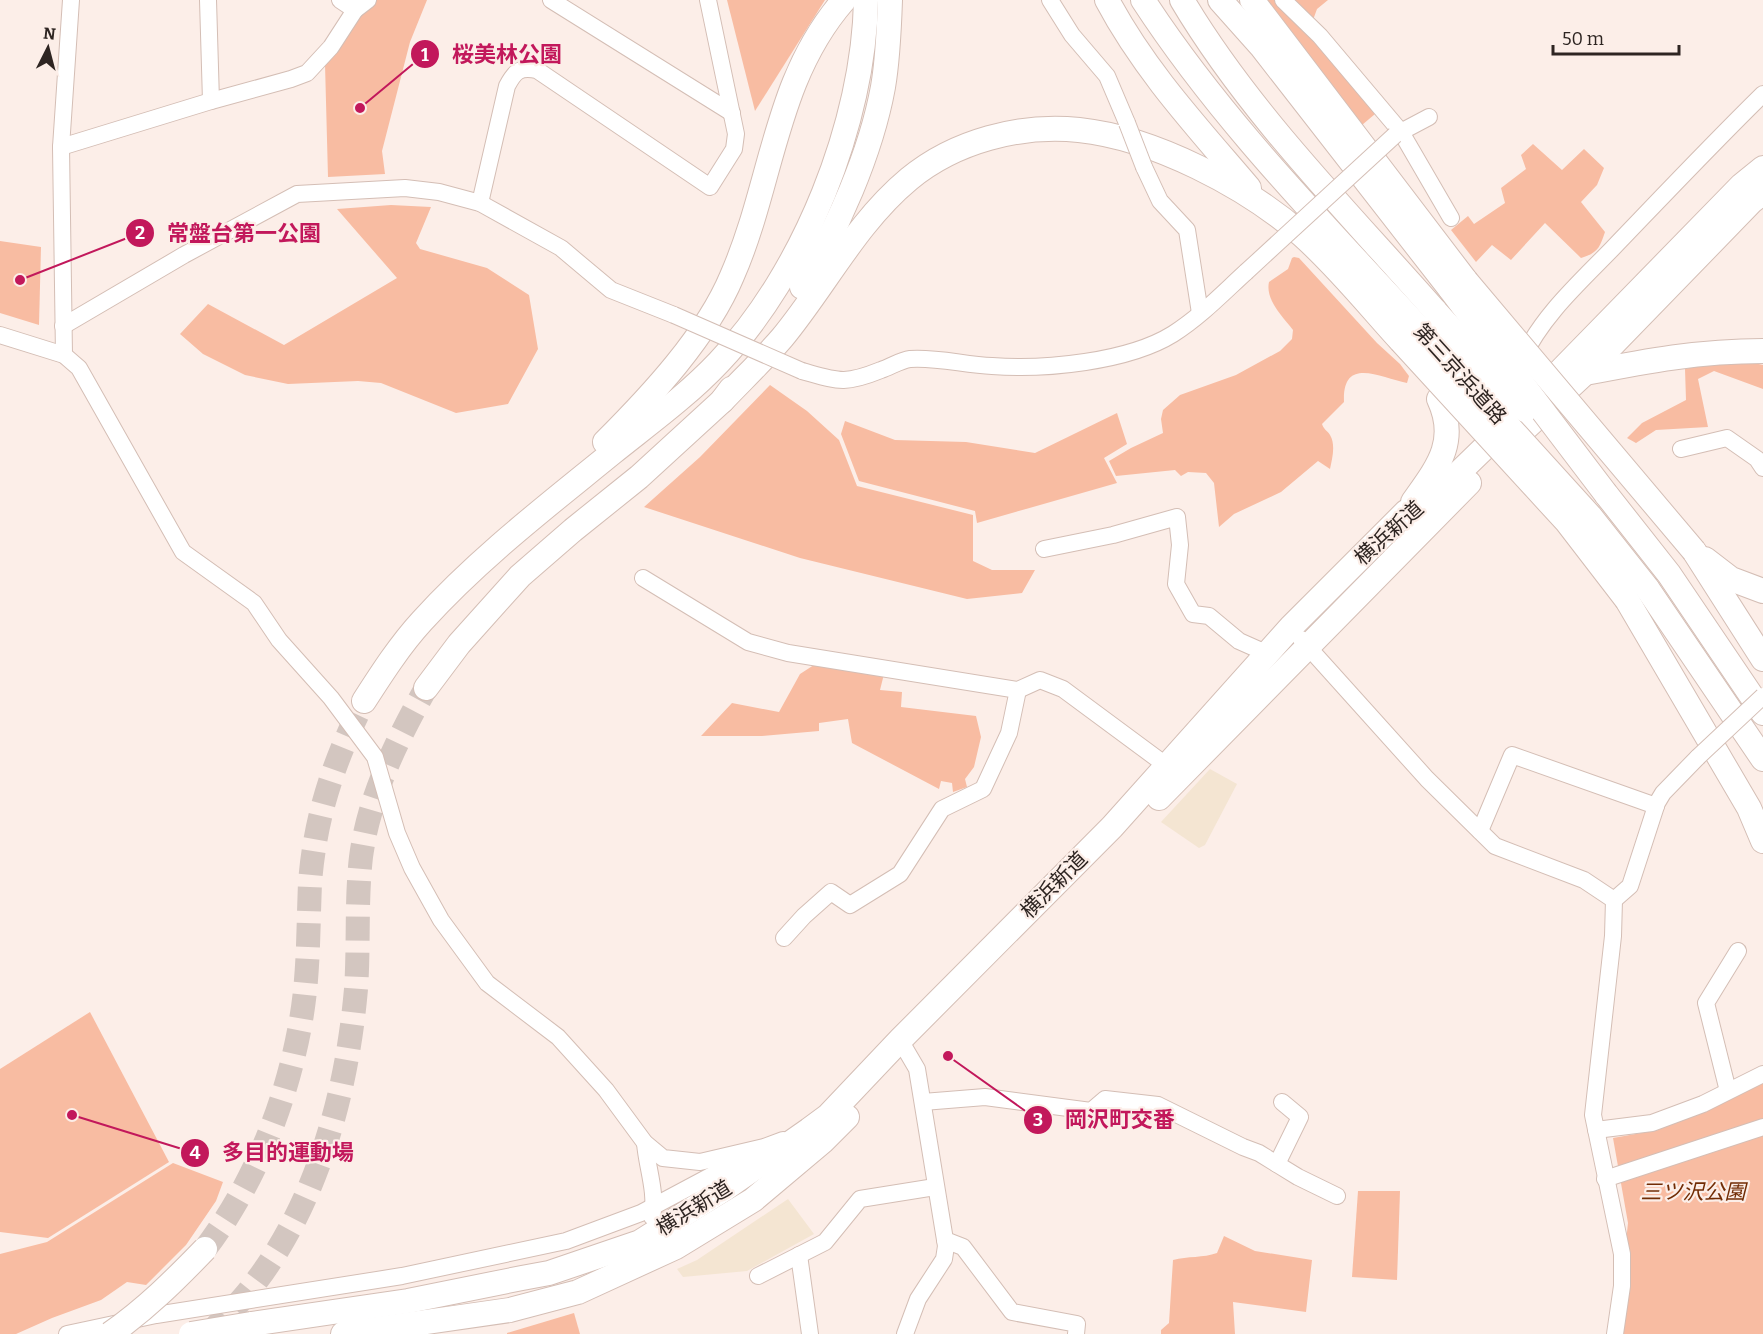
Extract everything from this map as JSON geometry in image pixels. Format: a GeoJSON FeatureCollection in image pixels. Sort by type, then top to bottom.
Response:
{"type":"FeatureCollection","features":[{"type":"Feature","properties":{"kind":"highway"},"geometry":{"type":"LineString","coordinates":[[364,701],[391,659],[422,621],[517,531],[635,412],[658,387],[711,317],[732,277],[751,226],[790,90],[808,50],[827,19],[844,0]]}},
{"type":"Feature","properties":{"kind":"highway"},"geometry":{"type":"LineString","coordinates":[[517,531],[670,406],[719,362],[760,311],[804,235],[824,192],[846,129],[860,72],[866,0]]}},
{"type":"Feature","properties":{"kind":"highway"},"geometry":{"type":"LineString","coordinates":[[722,400],[771,338],[808,278],[829,238],[852,185],[873,127],[882,87],[890,0]]}},
{"type":"Feature","properties":{"kind":"highway"},"geometry":{"type":"LineString","coordinates":[[1107,0],[1147,65],[1249,188]]}},
{"type":"Feature","properties":{"kind":"highway","name":"第三京浜道路"},"geometry":{"type":"LineString","coordinates":[[1143,0],[1164,33],[1218,104],[1410,335],[1590,516],[1637,594],[1721,697],[1763,759]]}},
{"type":"Feature","properties":{"kind":"highway","name":"第三京浜道路"},"geometry":{"type":"LineString","coordinates":[[1182,0],[1222,61],[1284,140],[1514,398],[1606,494],[1669,574],[1763,713]]}},
{"type":"Feature","properties":{"kind":"highway"},"geometry":{"type":"LineString","coordinates":[[1220,0],[1261,46],[1459,286],[1694,551],[1763,658]]}},
{"type":"Feature","properties":{"kind":"highway"},"geometry":{"type":"LineString","coordinates":[[1252,0],[1606,494]]}},
{"type":"Feature","properties":{"kind":"highway"},"geometry":{"type":"LineString","coordinates":[[426,688],[488,609],[520,576],[639,477],[722,400],[782,338],[852,241],[880,207],[909,179],[938,159],[970,145],[1002,135],[1041,129],[1080,130],[1119,138],[1155,150],[1234,187],[1279,216],[1410,335]]}},
{"type":"Feature","properties":{"kind":"highway","name":"横浜新道"},"geometry":{"type":"LineString","coordinates":[[343,1334],[510,1310],[578,1292],[676,1247],[762,1192],[824,1141],[904,1047],[1112,827],[1291,627],[1407,512],[1443,488],[1478,455],[1742,185],[1763,168]]}},
{"type":"Feature","properties":{"kind":"highway","name":"横浜新道"},"geometry":{"type":"LineString","coordinates":[[191,1334],[408,1301],[549,1273],[640,1242],[726,1188],[809,1130],[828,1116],[904,1047],[1308,648],[1488,463],[1585,373],[1752,201],[1763,193]]}},
{"type":"Feature","properties":{"kind":"highway"},"geometry":{"type":"LineString","coordinates":[[1585,373],[1663,357],[1704,352],[1763,351]]}},
{"type":"Feature","properties":{"kind":"highway"},"geometry":{"type":"LineString","coordinates":[[1407,512],[1445,451],[1446,423],[1439,399]]}},
{"type":"Feature","properties":{"kind":"highway"},"geometry":{"type":"LineString","coordinates":[[1694,551],[1731,579],[1763,591]]}},
{"type":"Feature","properties":{"kind":"highway"},"geometry":{"type":"LineString","coordinates":[[1637,594],[1756,817],[1763,841]]}},
{"type":"Feature","properties":{"kind":"highway"},"geometry":{"type":"LineString","coordinates":[[1721,697],[1763,779]]}},
{"type":"Feature","properties":{"kind":"highway"},"geometry":{"type":"LineString","coordinates":[[110,1334],[168,1288],[205,1249]]}},
{"type":"Feature","properties":{"kind":"street"},"geometry":{"type":"LineString","coordinates":[[64,356],[61,147],[71,0]]}},
{"type":"Feature","properties":{"kind":"street"},"geometry":{"type":"LineString","coordinates":[[208,0],[211,101]]}},
{"type":"Feature","properties":{"kind":"street"},"geometry":{"type":"LineString","coordinates":[[61,147],[307,73],[362,5],[340,0]]}},
{"type":"Feature","properties":{"kind":"street"},"geometry":{"type":"LineString","coordinates":[[551,0],[732,113]]}},
{"type":"Feature","properties":{"kind":"street"},"geometry":{"type":"LineString","coordinates":[[480,203],[507,86],[514,74],[525,68],[537,70],[710,187],[734,148],[735,134],[708,0]]}},
{"type":"Feature","properties":{"kind":"street"},"geometry":{"type":"LineString","coordinates":[[1050,0],[1072,35],[1107,76],[1160,201],[1187,230],[1200,313]]}},
{"type":"Feature","properties":{"kind":"street"},"geometry":{"type":"LineString","coordinates":[[1283,0],[1320,36],[1398,134],[1451,218]]}},
{"type":"Feature","properties":{"kind":"street"},"geometry":{"type":"LineString","coordinates":[[1478,455],[1530,343],[1568,293],[1763,94]]}},
{"type":"Feature","properties":{"kind":"street"},"geometry":{"type":"LineString","coordinates":[[63,326],[184,255],[297,194],[405,188],[439,192],[480,203],[561,248],[610,290],[674,315],[802,371],[836,381],[856,380],[908,359],[939,360],[992,367],[1041,367],[1110,357],[1141,350],[1173,334],[1200,313],[1398,134],[1429,117]]}},
{"type":"Feature","properties":{"kind":"street"},"geometry":{"type":"LineString","coordinates":[[0,334],[64,356],[80,368],[183,552],[254,603],[279,640],[332,698],[375,757],[397,833],[412,868],[441,920],[487,983],[558,1037],[606,1090],[645,1143],[663,1158],[700,1162],[764,1147],[809,1130]]}},
{"type":"Feature","properties":{"kind":"street"},"geometry":{"type":"LineString","coordinates":[[1681,449],[1727,438],[1757,459],[1763,468]]}},
{"type":"Feature","properties":{"kind":"street"},"geometry":{"type":"LineString","coordinates":[[1044,549],[1113,535],[1177,517],[1180,545],[1176,584],[1193,614],[1209,616],[1239,641],[1266,653]]}},
{"type":"Feature","properties":{"kind":"street"},"geometry":{"type":"LineString","coordinates":[[643,578],[748,642],[788,653],[1018,690],[1040,680],[1064,689],[1167,766]]}},
{"type":"Feature","properties":{"kind":"street"},"geometry":{"type":"LineString","coordinates":[[1291,627],[1427,779],[1495,846],[1584,880],[1614,900]]}},
{"type":"Feature","properties":{"kind":"street"},"geometry":{"type":"LineString","coordinates":[[784,938],[831,892],[850,905],[900,874],[942,809],[983,789],[1009,733],[1018,690]]}},
{"type":"Feature","properties":{"kind":"street"},"geometry":{"type":"LineString","coordinates":[[1616,1334],[1622,1286],[1622,1254],[1593,1115],[1613,936],[1614,900],[1630,886],[1656,806],[1663,793],[1763,696]]}},
{"type":"Feature","properties":{"kind":"street"},"geometry":{"type":"LineString","coordinates":[[1480,831],[1512,755],[1656,806]]}},
{"type":"Feature","properties":{"kind":"street"},"geometry":{"type":"LineString","coordinates":[[1728,1092],[1706,1003],[1738,951]]}},
{"type":"Feature","properties":{"kind":"street"},"geometry":{"type":"LineString","coordinates":[[904,1047],[917,1069],[946,1246],[944,1259],[918,1299],[905,1334]]}},
{"type":"Feature","properties":{"kind":"street"},"geometry":{"type":"LineString","coordinates":[[1596,1130],[1652,1123],[1703,1104],[1763,1074]]}},
{"type":"Feature","properties":{"kind":"street"},"geometry":{"type":"LineString","coordinates":[[922,1102],[985,1097],[1091,1111],[1106,1099],[1158,1105],[1259,1153],[1298,1177],[1337,1196]]}},
{"type":"Feature","properties":{"kind":"street"},"geometry":{"type":"LineString","coordinates":[[1277,1164],[1300,1117],[1282,1102]]}},
{"type":"Feature","properties":{"kind":"street"},"geometry":{"type":"LineString","coordinates":[[1605,1179],[1763,1127]]}},
{"type":"Feature","properties":{"kind":"street"},"geometry":{"type":"LineString","coordinates":[[640,1242],[654,1207],[653,1185],[646,1160],[645,1143]]}},
{"type":"Feature","properties":{"kind":"street"},"geometry":{"type":"LineString","coordinates":[[67,1334],[156,1315],[402,1276],[566,1242],[654,1207],[764,1147]]}},
{"type":"Feature","properties":{"kind":"street"},"geometry":{"type":"LineString","coordinates":[[758,1276],[825,1242],[860,1199],[935,1188]]}},
{"type":"Feature","properties":{"kind":"street"},"geometry":{"type":"LineString","coordinates":[[945,1240],[963,1247],[1011,1312],[1077,1324],[1076,1334]]}},
{"type":"Feature","properties":{"kind":"street"},"geometry":{"type":"LineString","coordinates":[[799,1255],[810,1334]]}},
{"type":"Feature","properties":{"kind":"street"},"geometry":{"type":"LineString","coordinates":[[402,1276],[466,1274],[522,1278]]}},
{"type":"Feature","properties":{"kind":"shaded area"},"geometry":{"type":"Polygon","coordinates":[[[1210,769],[1237,784],[1205,845],[1199,848],[1161,822],[1210,769]]]}},
{"type":"Feature","properties":{"kind":"shaded area"},"geometry":{"type":"Polygon","coordinates":[[[788,1199],[814,1234],[747,1271],[683,1277],[677,1269],[697,1260],[788,1199]]]}},
{"type":"Feature","properties":{"kind":"green space"},"geometry":{"type":"Polygon","coordinates":[[[347,0],[427,0],[410,42],[382,151],[385,174],[328,177],[325,64],[338,49],[347,0]]]}},
{"type":"Feature","properties":{"kind":"green space"},"geometry":{"type":"Polygon","coordinates":[[[727,0],[825,0],[755,111],[727,0]]]}},
{"type":"Feature","properties":{"kind":"green space"},"geometry":{"type":"Polygon","coordinates":[[[1267,0],[1328,0],[1317,9],[1313,20],[1375,114],[1362,125],[1267,0]]]}},
{"type":"Feature","properties":{"kind":"green space"},"geometry":{"type":"Polygon","coordinates":[[[1533,144],[1562,170],[1584,149],[1604,168],[1597,185],[1581,202],[1605,232],[1600,246],[1595,252],[1581,258],[1545,223],[1511,260],[1492,245],[1476,262],[1451,230],[1468,216],[1474,224],[1505,203],[1501,188],[1526,169],[1521,155],[1533,144]]]}},
{"type":"Feature","properties":{"kind":"green space"},"geometry":{"type":"Polygon","coordinates":[[[391,205],[431,207],[416,243],[420,249],[487,268],[529,295],[538,349],[508,404],[456,413],[381,383],[358,381],[288,384],[245,375],[203,354],[180,334],[208,304],[284,345],[397,278],[337,209],[391,205]]]}},
{"type":"Feature","properties":{"kind":"green space"},"geometry":{"type":"Polygon","coordinates":[[[0,241],[41,247],[39,325],[0,313],[0,241]]]}},
{"type":"Feature","properties":{"kind":"green space"},"geometry":{"type":"Polygon","coordinates":[[[1294,257],[1299,258],[1377,343],[1400,364],[1409,376],[1407,383],[1365,373],[1349,378],[1345,387],[1344,402],[1322,424],[1333,443],[1330,469],[1318,461],[1281,492],[1234,514],[1219,527],[1214,483],[1206,473],[1188,472],[1181,476],[1175,470],[1116,476],[1109,461],[1163,433],[1161,419],[1163,410],[1180,395],[1236,375],[1280,351],[1292,339],[1293,330],[1272,302],[1268,289],[1269,282],[1288,269],[1294,257]]]}},
{"type":"Feature","properties":{"kind":"green space"},"geometry":{"type":"Polygon","coordinates":[[[1718,361],[1745,361],[1763,365],[1763,389],[1714,371],[1698,379],[1708,427],[1656,430],[1636,443],[1627,438],[1642,423],[1686,400],[1685,369],[1718,361]]]}},
{"type":"Feature","properties":{"kind":"green space"},"geometry":{"type":"Polygon","coordinates":[[[770,385],[807,411],[839,440],[857,486],[973,515],[973,561],[992,570],[1035,570],[1022,593],[967,599],[800,558],[644,507],[700,457],[770,385]]]}},
{"type":"Feature","properties":{"kind":"green space"},"geometry":{"type":"Polygon","coordinates":[[[1117,413],[1127,444],[1104,458],[1117,483],[977,523],[975,511],[859,481],[841,434],[845,421],[895,440],[966,442],[1035,453],[1117,413]]]}},
{"type":"Feature","properties":{"kind":"green space"},"geometry":{"type":"Polygon","coordinates":[[[817,663],[884,674],[880,690],[902,692],[901,707],[976,716],[981,737],[974,767],[965,779],[967,787],[953,792],[952,783],[941,781],[939,789],[852,743],[848,719],[819,723],[819,731],[762,736],[701,736],[732,703],[779,712],[800,674],[817,663]]]}},
{"type":"Feature","properties":{"kind":"green space"},"geometry":{"type":"Polygon","coordinates":[[[90,1012],[169,1162],[48,1238],[0,1232],[0,1069],[90,1012]]]}},
{"type":"Feature","properties":{"kind":"green space","name":"三ツ沢公園"},"geometry":{"type":"Polygon","coordinates":[[[1763,1083],[1763,1334],[1616,1334],[1628,1223],[1613,1138],[1658,1130],[1763,1083]]]}},
{"type":"Feature","properties":{"kind":"green space"},"geometry":{"type":"Polygon","coordinates":[[[173,1163],[223,1182],[216,1201],[186,1245],[146,1285],[127,1282],[101,1300],[16,1334],[0,1334],[0,1254],[47,1242],[173,1163]]]}},
{"type":"Feature","properties":{"kind":"green space"},"geometry":{"type":"Polygon","coordinates":[[[1358,1191],[1400,1191],[1397,1280],[1352,1277],[1358,1191]]]}},
{"type":"Feature","properties":{"kind":"green space"},"geometry":{"type":"Polygon","coordinates":[[[1224,1236],[1255,1251],[1312,1260],[1306,1312],[1233,1302],[1235,1334],[1161,1334],[1161,1330],[1169,1323],[1173,1260],[1217,1253],[1224,1236]]]}},
{"type":"Feature","properties":{"kind":"green space"},"geometry":{"type":"Polygon","coordinates":[[[574,1313],[580,1334],[507,1334],[507,1333],[574,1313]]]}},
{"type":"Feature","properties":{"kind":"tunnel"},"geometry":{"type":"LineString","coordinates":[[209,1334],[250,1290],[277,1251],[296,1217],[326,1144],[337,1105],[352,1028],[357,973],[359,874],[365,834],[385,770],[426,688]]}},
{"type":"Feature","properties":{"kind":"tunnel"},"geometry":{"type":"LineString","coordinates":[[205,1249],[223,1224],[254,1169],[278,1111],[287,1081],[304,1003],[310,883],[316,835],[335,767],[364,701]]}},
{"type":"Feature","properties":{"kind":"place","name":"桜美林公園"},"geometry":{"type":"Point","coordinates":[360,108]}},
{"type":"Feature","properties":{"kind":"place","name":"常盤台第一公園"},"geometry":{"type":"Point","coordinates":[20,280]}},
{"type":"Feature","properties":{"kind":"place","name":"岡沢町交番"},"geometry":{"type":"Point","coordinates":[948,1056]}},
{"type":"Feature","properties":{"kind":"place","name":"多目的運動場"},"geometry":{"type":"Point","coordinates":[72,1115]}}]}
